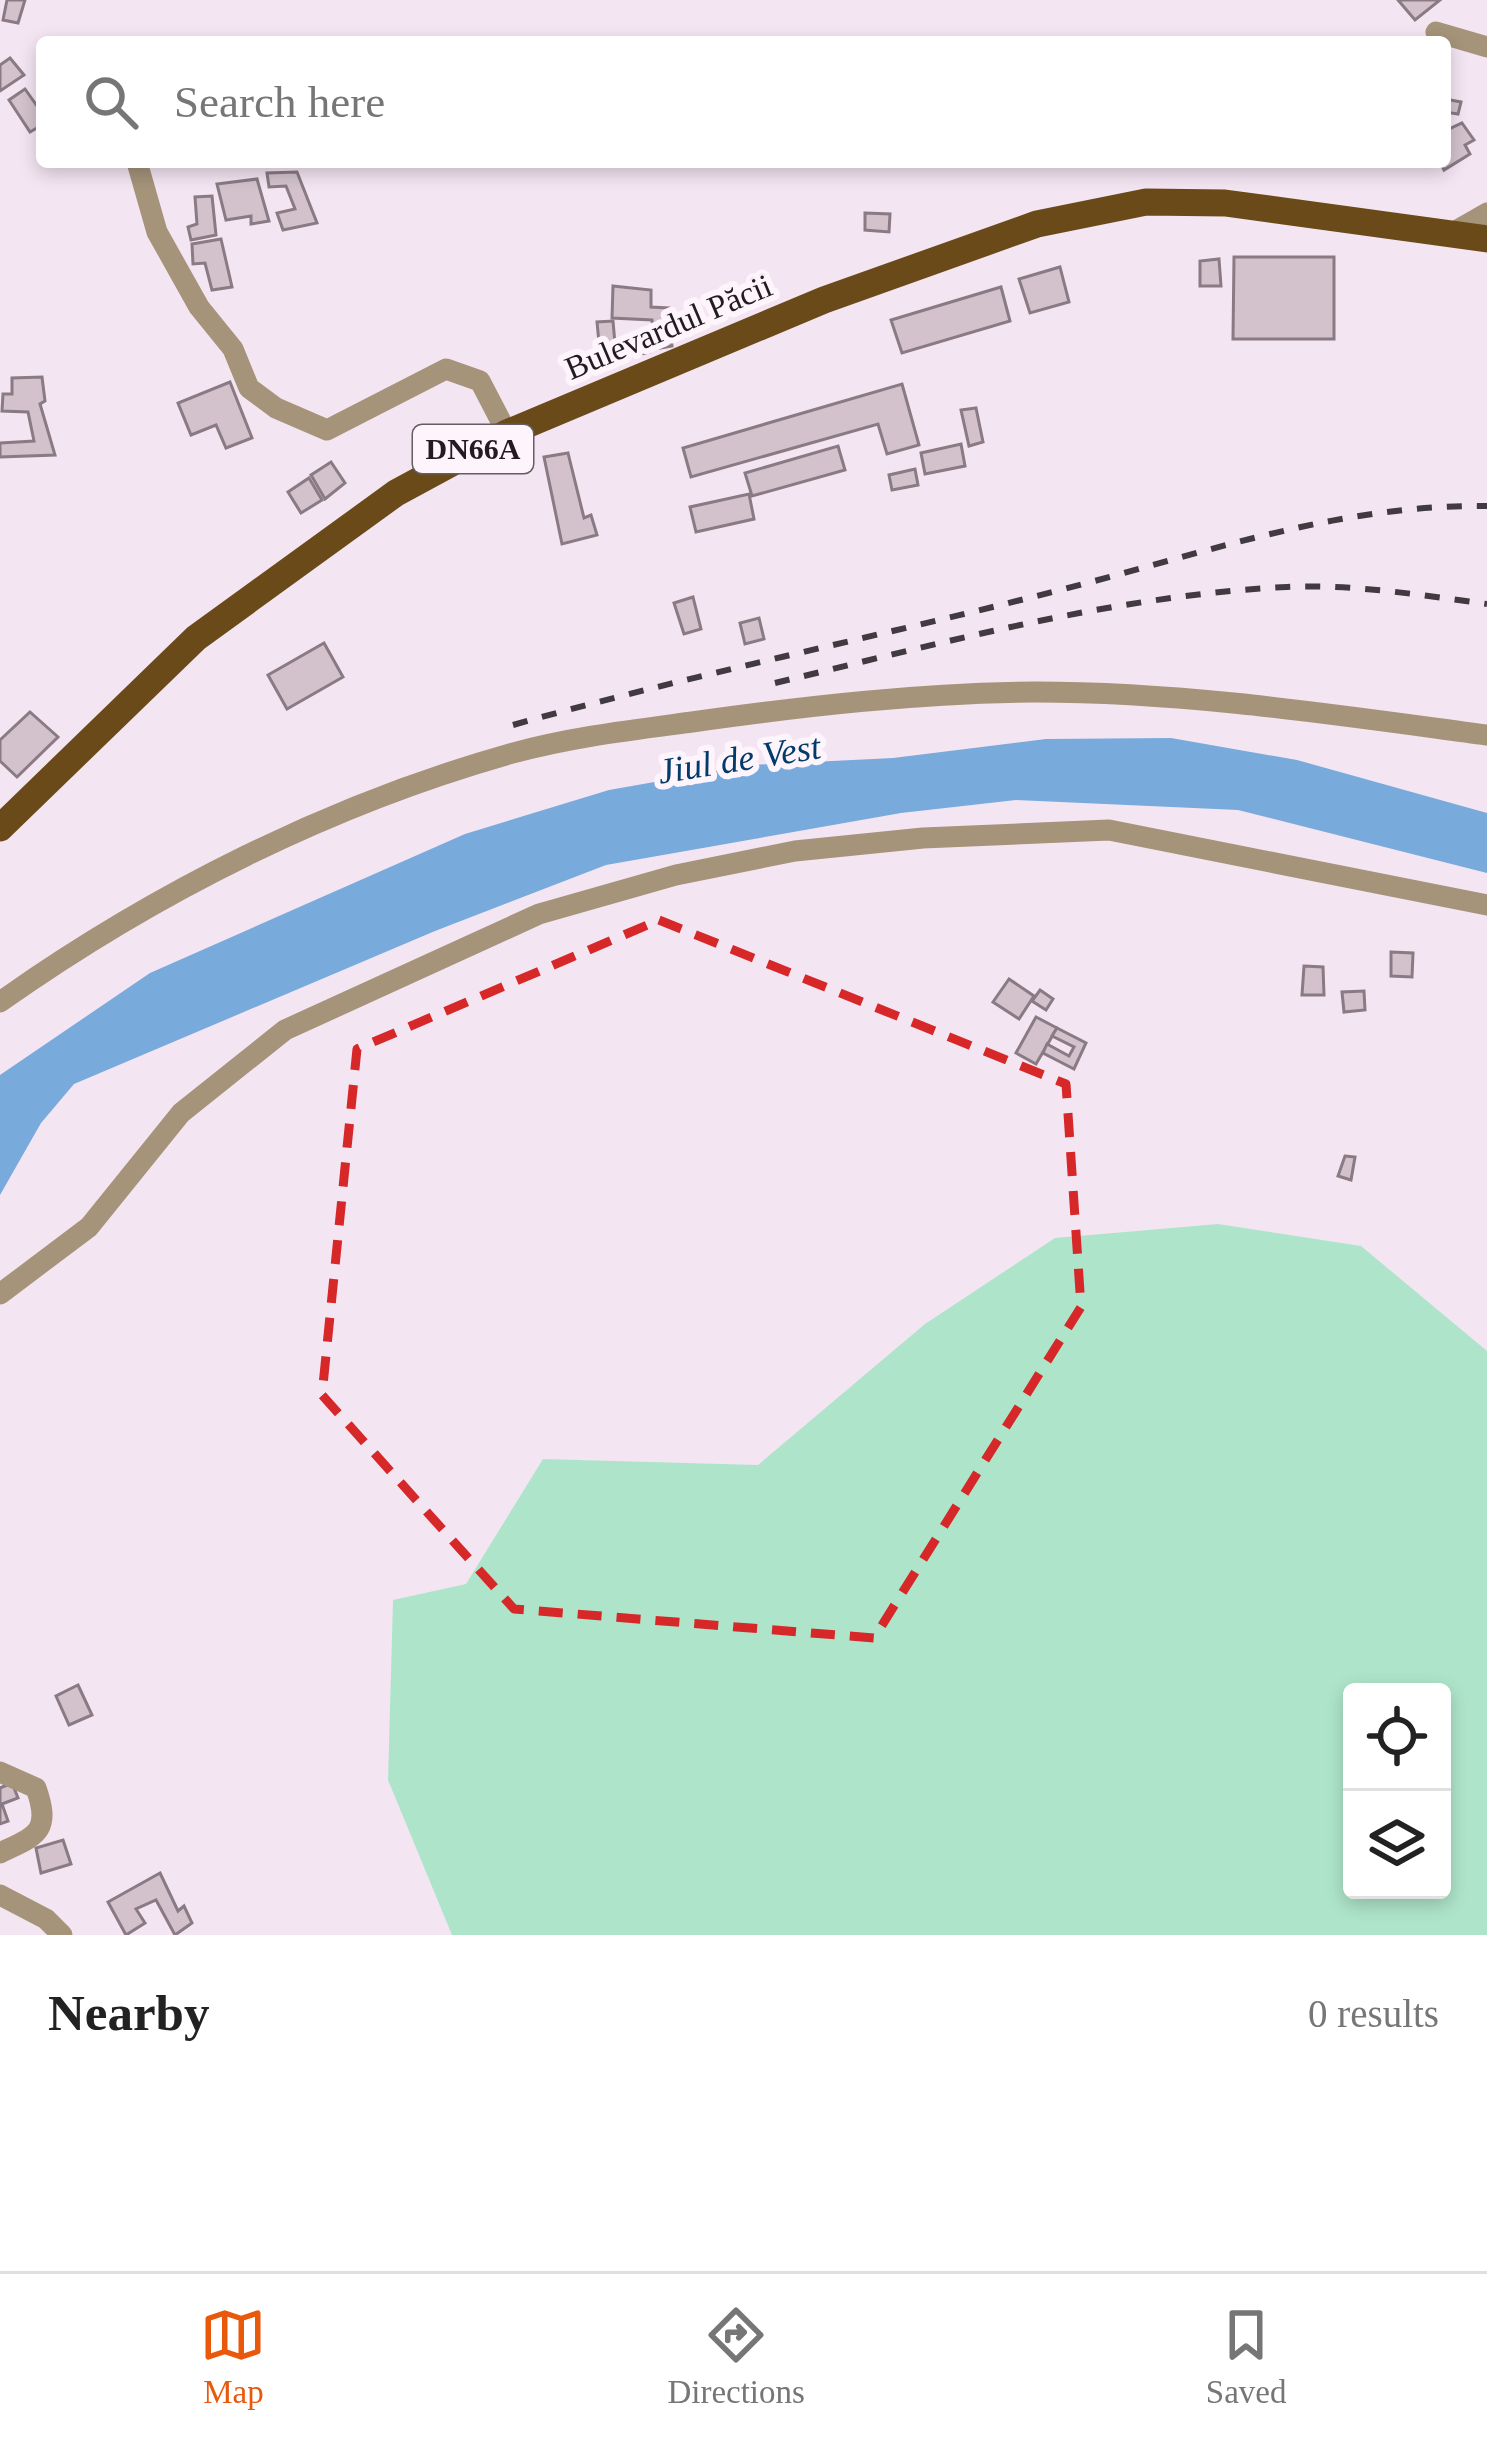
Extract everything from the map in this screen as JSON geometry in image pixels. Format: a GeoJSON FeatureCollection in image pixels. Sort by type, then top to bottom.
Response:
{"type":"FeatureCollection","features":[{"type":"Feature","properties":{"kind":"main road","name":"Bulevardul Păcii"},"geometry":{"type":"LineString","coordinates":[[0,828],[223,616],[396,493],[507,433],[824,300],[939,256],[1088,210],[1210,202],[1487,239]]}},
{"type":"Feature","properties":{"kind":"street"},"geometry":{"type":"LineString","coordinates":[[1436,32],[1450,36]]}},
{"type":"Feature","properties":{"kind":"street"},"geometry":{"type":"LineString","coordinates":[[1451,36],[1487,47]]}},
{"type":"Feature","properties":{"kind":"street"},"geometry":{"type":"LineString","coordinates":[[139,168],[157,232],[180,277],[233,349],[249,388],[259,398],[327,430],[446,369],[480,381],[507,433]]}},
{"type":"Feature","properties":{"kind":"street"},"geometry":{"type":"LineString","coordinates":[[1452,233],[1487,213]]}},
{"type":"Feature","properties":{"kind":"street"},"geometry":{"type":"LineString","coordinates":[[0,1002],[133,918],[299,833],[448,772],[618,733],[799,706],[1037,692],[1306,710],[1487,735]]}},
{"type":"Feature","properties":{"kind":"street"},"geometry":{"type":"LineString","coordinates":[[0,1294],[89,1227],[181,1113],[285,1030],[539,914],[676,875],[796,851],[923,838],[1109,830],[1487,905]]}},
{"type":"Feature","properties":{"kind":"street"},"geometry":{"type":"LineString","coordinates":[[0,1772],[36,1788],[42,1804],[40,1827],[30,1842],[0,1853]]}},
{"type":"Feature","properties":{"kind":"street"},"geometry":{"type":"LineString","coordinates":[[0,1895],[46,1919],[62,1935]]}},
{"type":"Feature","properties":{"kind":"highlighted area"},"geometry":{"type":"Polygon","coordinates":[[[659,920],[1066,1084],[1081,1307],[874,1638],[514,1609],[322,1395],[357,1049],[659,920]]]}},
{"type":"Feature","properties":{"kind":"green space"},"geometry":{"type":"Polygon","coordinates":[[[1218,1224],[1361,1246],[1487,1351],[1487,1935],[452,1935],[388,1780],[393,1600],[466,1584],[543,1459],[758,1465],[925,1324],[1055,1238],[1218,1224]]]}},
{"type":"Feature","properties":{"kind":"water"},"geometry":{"type":"Polygon","coordinates":[[[1171,738],[1297,760],[1487,813],[1487,873],[1238,810],[1016,800],[901,813],[606,865],[435,931],[74,1084],[41,1123],[0,1195],[0,1075],[150,973],[465,834],[609,790],[751,765],[893,758],[1046,739],[1171,738]]]}},
{"type":"Feature","properties":{"kind":"building"},"geometry":{"type":"Polygon","coordinates":[[[7,0],[25,0],[18,23],[3,20],[7,0]]]}},
{"type":"Feature","properties":{"kind":"building"},"geometry":{"type":"Polygon","coordinates":[[[1398,0],[1440,0],[1415,20],[1398,0]]]}},
{"type":"Feature","properties":{"kind":"building"},"geometry":{"type":"Polygon","coordinates":[[[10,58],[24,75],[0,91],[0,65],[10,58]]]}},
{"type":"Feature","properties":{"kind":"building"},"geometry":{"type":"Polygon","coordinates":[[[25,89],[36,105],[36,128],[30,132],[9,100],[25,89]]]}},
{"type":"Feature","properties":{"kind":"building"},"geometry":{"type":"Polygon","coordinates":[[[1451,100],[1461,102],[1458,114],[1451,113],[1451,100]]]}},
{"type":"Feature","properties":{"kind":"building"},"geometry":{"type":"Polygon","coordinates":[[[1462,123],[1474,140],[1465,145],[1470,154],[1451,166],[1451,128],[1462,123]]]}},
{"type":"Feature","properties":{"kind":"building"},"geometry":{"type":"Polygon","coordinates":[[[297,172],[317,223],[283,230],[277,213],[295,209],[286,186],[269,187],[267,173],[297,172]]]}},
{"type":"Feature","properties":{"kind":"building"},"geometry":{"type":"Polygon","coordinates":[[[257,179],[269,221],[251,224],[251,216],[226,220],[217,184],[257,179]]]}},
{"type":"Feature","properties":{"kind":"building"},"geometry":{"type":"Polygon","coordinates":[[[212,196],[216,235],[191,240],[188,227],[197,224],[195,197],[212,196]]]}},
{"type":"Feature","properties":{"kind":"building"},"geometry":{"type":"Polygon","coordinates":[[[865,213],[890,214],[889,232],[865,230],[865,213]]]}},
{"type":"Feature","properties":{"kind":"building"},"geometry":{"type":"Polygon","coordinates":[[[221,239],[232,287],[212,290],[205,263],[193,264],[192,244],[221,239]]]}},
{"type":"Feature","properties":{"kind":"building"},"geometry":{"type":"Polygon","coordinates":[[[1234,257],[1334,257],[1334,339],[1233,339],[1234,257]]]}},
{"type":"Feature","properties":{"kind":"building"},"geometry":{"type":"Polygon","coordinates":[[[1219,259],[1221,286],[1200,286],[1200,261],[1219,259]]]}},
{"type":"Feature","properties":{"kind":"building"},"geometry":{"type":"Polygon","coordinates":[[[1060,267],[1069,302],[1030,313],[1019,279],[1060,267]]]}},
{"type":"Feature","properties":{"kind":"building"},"geometry":{"type":"Polygon","coordinates":[[[613,286],[651,290],[651,307],[669,308],[672,346],[655,349],[652,320],[612,318],[613,286]]]}},
{"type":"Feature","properties":{"kind":"building"},"geometry":{"type":"Polygon","coordinates":[[[1001,287],[1010,321],[902,353],[891,320],[1001,287]]]}},
{"type":"Feature","properties":{"kind":"building"},"geometry":{"type":"Polygon","coordinates":[[[613,321],[615,344],[647,337],[650,352],[601,364],[597,322],[613,321]]]}},
{"type":"Feature","properties":{"kind":"building"},"geometry":{"type":"Polygon","coordinates":[[[42,377],[45,401],[40,404],[55,455],[0,457],[0,443],[34,441],[28,412],[2,411],[3,394],[12,394],[12,378],[42,377]]]}},
{"type":"Feature","properties":{"kind":"building"},"geometry":{"type":"Polygon","coordinates":[[[230,382],[252,438],[226,448],[216,425],[191,435],[178,403],[230,382]]]}},
{"type":"Feature","properties":{"kind":"building"},"geometry":{"type":"Polygon","coordinates":[[[902,384],[919,445],[887,454],[878,424],[691,477],[683,448],[902,384]]]}},
{"type":"Feature","properties":{"kind":"building"},"geometry":{"type":"Polygon","coordinates":[[[976,408],[983,442],[969,446],[961,410],[976,408]]]}},
{"type":"Feature","properties":{"kind":"building"},"geometry":{"type":"Polygon","coordinates":[[[961,444],[965,466],[925,474],[921,453],[961,444]]]}},
{"type":"Feature","properties":{"kind":"building"},"geometry":{"type":"Polygon","coordinates":[[[838,446],[845,470],[752,496],[745,473],[838,446]]]}},
{"type":"Feature","properties":{"kind":"building"},"geometry":{"type":"Polygon","coordinates":[[[568,453],[584,518],[591,515],[597,535],[562,544],[544,457],[568,453]]]}},
{"type":"Feature","properties":{"kind":"building"},"geometry":{"type":"Polygon","coordinates":[[[331,462],[345,483],[325,499],[311,475],[331,462]]]}},
{"type":"Feature","properties":{"kind":"building"},"geometry":{"type":"Polygon","coordinates":[[[915,469],[918,485],[892,490],[889,475],[915,469]]]}},
{"type":"Feature","properties":{"kind":"building"},"geometry":{"type":"Polygon","coordinates":[[[309,478],[322,500],[301,513],[288,492],[309,478]]]}},
{"type":"Feature","properties":{"kind":"building"},"geometry":{"type":"Polygon","coordinates":[[[749,494],[754,519],[696,532],[690,507],[749,494]]]}},
{"type":"Feature","properties":{"kind":"building"},"geometry":{"type":"Polygon","coordinates":[[[693,597],[701,629],[684,634],[674,603],[693,597]]]}},
{"type":"Feature","properties":{"kind":"building"},"geometry":{"type":"Polygon","coordinates":[[[759,618],[764,639],[745,644],[740,623],[759,618]]]}},
{"type":"Feature","properties":{"kind":"building"},"geometry":{"type":"Polygon","coordinates":[[[324,643],[343,677],[287,709],[268,675],[324,643]]]}},
{"type":"Feature","properties":{"kind":"building"},"geometry":{"type":"Polygon","coordinates":[[[30,712],[58,737],[17,777],[0,761],[0,740],[30,712]]]}},
{"type":"Feature","properties":{"kind":"building"},"geometry":{"type":"Polygon","coordinates":[[[1391,952],[1413,953],[1412,977],[1391,976],[1391,952]]]}},
{"type":"Feature","properties":{"kind":"building"},"geometry":{"type":"Polygon","coordinates":[[[1304,966],[1323,967],[1324,995],[1302,995],[1304,966]]]}},
{"type":"Feature","properties":{"kind":"building"},"geometry":{"type":"Polygon","coordinates":[[[1009,979],[1034,996],[1019,1019],[993,1002],[1009,979]]]}},
{"type":"Feature","properties":{"kind":"building"},"geometry":{"type":"Polygon","coordinates":[[[1040,990],[1053,999],[1046,1010],[1032,1001],[1040,990]]]}},
{"type":"Feature","properties":{"kind":"building"},"geometry":{"type":"Polygon","coordinates":[[[1364,991],[1365,1010],[1344,1012],[1342,992],[1364,991]]]}},
{"type":"Feature","properties":{"kind":"building"},"geometry":{"type":"Polygon","coordinates":[[[1036,1017],[1057,1028],[1036,1064],[1016,1053],[1036,1017]]]}},
{"type":"Feature","properties":{"kind":"building"},"geometry":{"type":"Polygon","coordinates":[[[1057,1028],[1086,1043],[1074,1069],[1043,1053],[1047,1044],[1069,1056],[1074,1047],[1052,1036],[1057,1028]]]}},
{"type":"Feature","properties":{"kind":"building"},"geometry":{"type":"Polygon","coordinates":[[[1345,1156],[1355,1157],[1351,1180],[1338,1176],[1345,1156]]]}},
{"type":"Feature","properties":{"kind":"building"},"geometry":{"type":"Polygon","coordinates":[[[78,1685],[92,1715],[69,1725],[56,1696],[78,1685]]]}},
{"type":"Feature","properties":{"kind":"building"},"geometry":{"type":"Polygon","coordinates":[[[12,1783],[18,1798],[2,1804],[8,1821],[0,1824],[0,1788],[12,1783]]]}},
{"type":"Feature","properties":{"kind":"building"},"geometry":{"type":"Polygon","coordinates":[[[63,1840],[71,1864],[41,1873],[36,1848],[63,1840]]]}},
{"type":"Feature","properties":{"kind":"building"},"geometry":{"type":"Polygon","coordinates":[[[160,1873],[178,1911],[184,1906],[192,1923],[175,1935],[156,1900],[136,1909],[145,1923],[126,1935],[108,1902],[160,1873]]]}},
{"type":"Feature","properties":{"kind":"railway"},"geometry":{"type":"LineString","coordinates":[[513,725],[1324,522],[1378,513],[1487,506]]}},
{"type":"Feature","properties":{"kind":"railway"},"geometry":{"type":"LineString","coordinates":[[775,683],[1030,623],[1223,592],[1337,587],[1487,604]]}},
{"type":"Feature","properties":{"kind":"water label","name":"Jiul de Vest"},"geometry":{"type":"Point","coordinates":[739,758]}}]}
